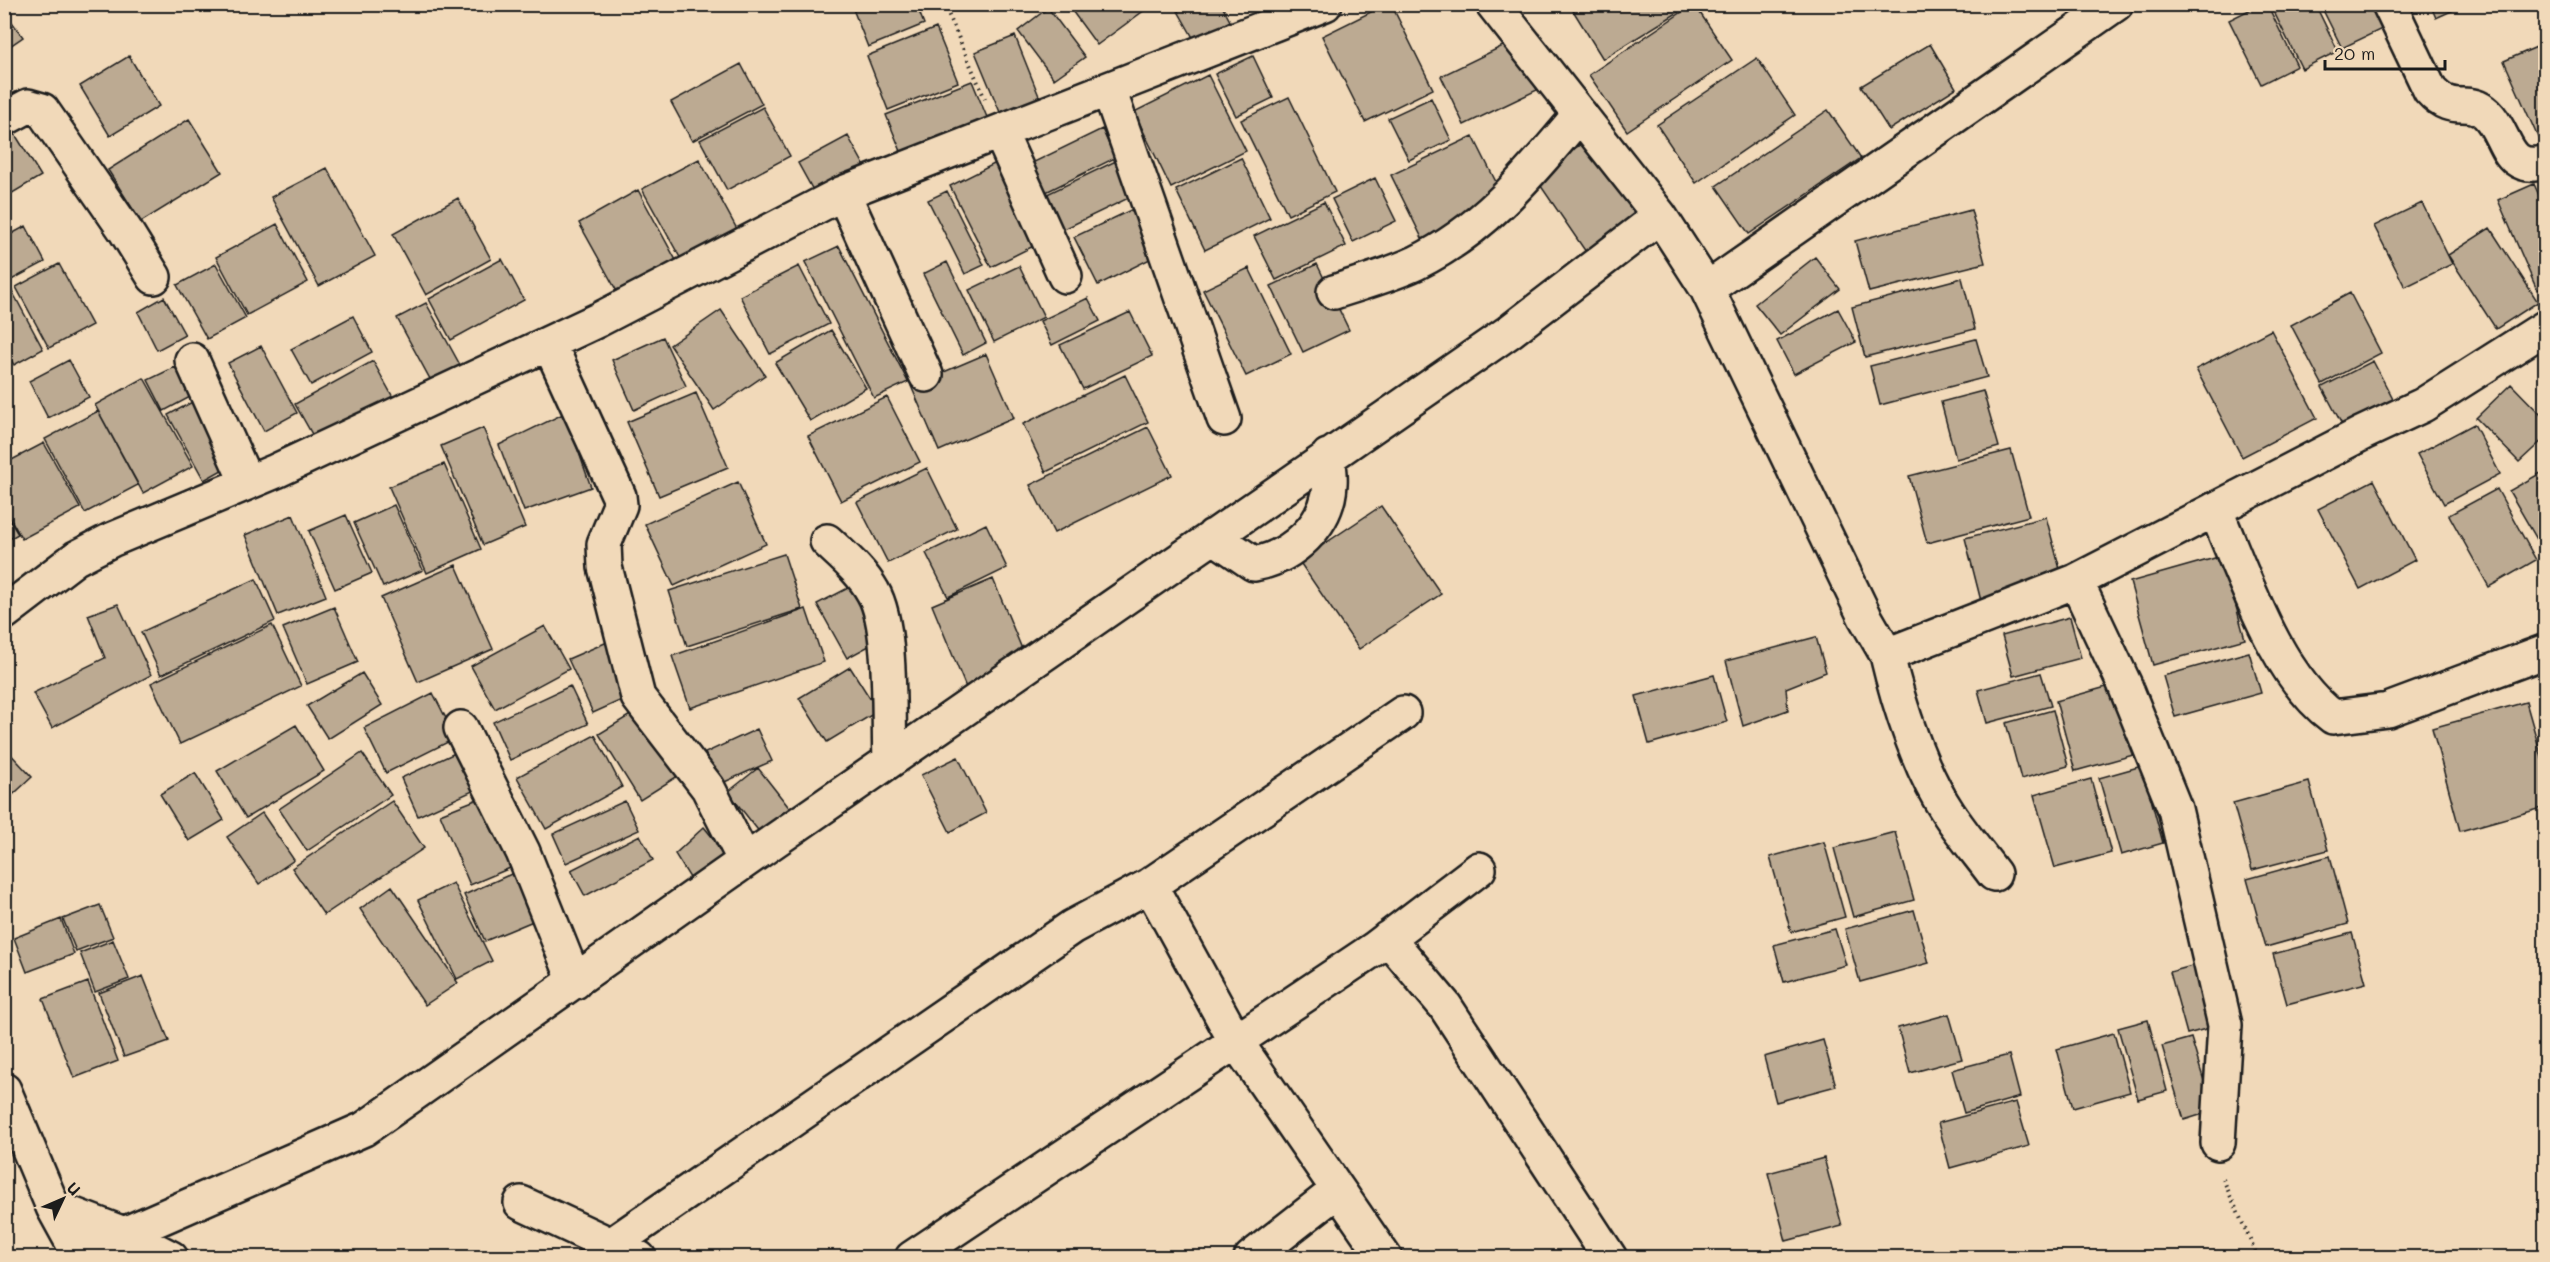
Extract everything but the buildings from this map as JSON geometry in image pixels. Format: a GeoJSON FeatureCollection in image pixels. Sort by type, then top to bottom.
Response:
{"type":"FeatureCollection","features":[{"type":"Feature","properties":{"kind":"street"},"geometry":{"type":"LineString","coordinates":[[4,613],[76,558],[111,540],[247,483],[549,344],[843,193],[1325,4]]}},
{"type":"Feature","properties":{"kind":"street"},"geometry":{"type":"LineString","coordinates":[[1493,4],[1659,216],[1707,289],[1865,617],[1887,655],[1893,682],[1935,787],[1949,813],[1994,874]]}},
{"type":"Feature","properties":{"kind":"street"},"geometry":{"type":"LineString","coordinates":[[1707,289],[2116,4]]}},
{"type":"Feature","properties":{"kind":"street"},"geometry":{"type":"LineString","coordinates":[[2389,4],[2430,90],[2450,106],[2472,106],[2483,110],[2490,117],[2510,153],[2519,162],[2537,165],[2546,162]]}},
{"type":"Feature","properties":{"kind":"street"},"geometry":{"type":"LineString","coordinates":[[1109,90],[1224,419]]}},
{"type":"Feature","properties":{"kind":"street"},"geometry":{"type":"LineString","coordinates":[[7,112],[28,106],[42,110],[125,230],[154,277]]}},
{"type":"Feature","properties":{"kind":"street"},"geometry":{"type":"LineString","coordinates":[[1334,292],[1414,264],[1454,242],[1511,195],[1580,114]]}},
{"type":"Feature","properties":{"kind":"street"},"geometry":{"type":"LineString","coordinates":[[1000,132],[1065,276]]}},
{"type":"Feature","properties":{"kind":"street"},"geometry":{"type":"LineString","coordinates":[[843,193],[926,375]]}},
{"type":"Feature","properties":{"kind":"street"},"geometry":{"type":"LineString","coordinates":[[4,1090],[53,1207],[81,1257],[124,1234],[364,1129],[890,760],[1509,332],[1659,216]]}},
{"type":"Feature","properties":{"kind":"street"},"geometry":{"type":"LineString","coordinates":[[1887,655],[2076,581],[2423,405],[2546,327]]}},
{"type":"Feature","properties":{"kind":"street"},"geometry":{"type":"LineString","coordinates":[[549,344],[619,496],[620,505],[604,544],[605,567],[638,697],[708,788],[745,861]]}},
{"type":"Feature","properties":{"kind":"street"},"geometry":{"type":"LineString","coordinates":[[192,360],[247,483]]}},
{"type":"Feature","properties":{"kind":"street"},"geometry":{"type":"LineString","coordinates":[[1213,536],[1254,564],[1272,561],[1292,549],[1313,530],[1324,508],[1330,486],[1328,456]]}},
{"type":"Feature","properties":{"kind":"street"},"geometry":{"type":"LineString","coordinates":[[2215,509],[2283,662],[2316,705],[2333,717],[2388,710],[2545,653]]}},
{"type":"Feature","properties":{"kind":"street"},"geometry":{"type":"LineString","coordinates":[[827,541],[857,570],[874,593],[885,621],[890,760]]}},
{"type":"Feature","properties":{"kind":"street"},"geometry":{"type":"LineString","coordinates":[[2076,581],[2124,684],[2175,810],[2225,1025],[2218,1143]]}},
{"type":"Feature","properties":{"kind":"street"},"geometry":{"type":"LineString","coordinates":[[520,1203],[625,1251],[1072,927],[1150,885],[1403,713]]}},
{"type":"Feature","properties":{"kind":"street"},"geometry":{"type":"LineString","coordinates":[[461,728],[523,852],[575,982]]}},
{"type":"Feature","properties":{"kind":"street"},"geometry":{"type":"LineString","coordinates":[[912,1257],[1388,938],[1479,869]]}},
{"type":"Feature","properties":{"kind":"street"},"geometry":{"type":"LineString","coordinates":[[1150,885],[1235,1040],[1385,1257]]}},
{"type":"Feature","properties":{"kind":"street"},"geometry":{"type":"LineString","coordinates":[[1388,938],[1444,1006],[1610,1257]]}},
{"type":"Feature","properties":{"kind":"street"},"geometry":{"type":"LineString","coordinates":[[1251,1257],[1338,1190]]}},
{"type":"Feature","properties":{"kind":"street"},"geometry":{"type":"LineString","coordinates":[[53,1207],[124,1234],[171,1257]]}},
{"type":"Feature","properties":{"kind":"path"},"geometry":{"type":"LineString","coordinates":[[944,4],[1000,132]]}},
{"type":"Feature","properties":{"kind":"path"},"geometry":{"type":"LineString","coordinates":[[2218,1143],[2224,1183],[2258,1257]]}}]}
